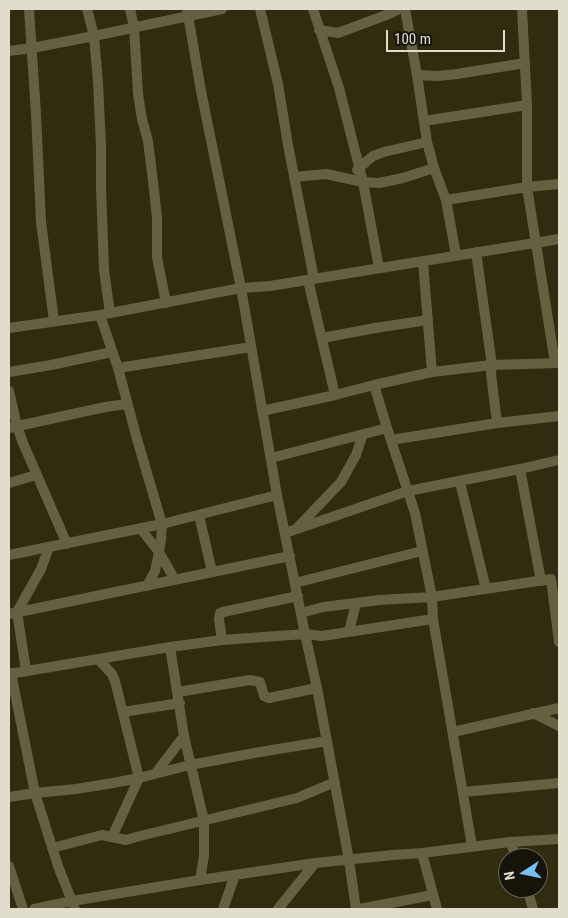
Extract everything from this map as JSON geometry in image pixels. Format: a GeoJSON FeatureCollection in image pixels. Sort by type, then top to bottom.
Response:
{"type":"FeatureCollection","features":[{"type":"Feature","properties":{"kind":"street"},"geometry":{"type":"LineString","coordinates":[[29,9],[41,222],[54,321]]}},
{"type":"Feature","properties":{"kind":"street"},"geometry":{"type":"LineString","coordinates":[[87,9],[94,36],[101,128],[105,314],[112,352],[162,524],[155,571],[147,586]]}},
{"type":"Feature","properties":{"kind":"street"},"geometry":{"type":"LineString","coordinates":[[130,9],[134,27],[138,94],[148,141],[157,218],[157,257],[166,303]]}},
{"type":"Feature","properties":{"kind":"street"},"geometry":{"type":"LineString","coordinates":[[9,51],[94,36],[188,12],[222,9]]}},
{"type":"Feature","properties":{"kind":"street"},"geometry":{"type":"LineString","coordinates":[[260,9],[274,66],[311,280],[335,395]]}},
{"type":"Feature","properties":{"kind":"street"},"geometry":{"type":"LineString","coordinates":[[313,9],[339,88],[360,169],[379,268]]}},
{"type":"Feature","properties":{"kind":"street"},"geometry":{"type":"LineString","coordinates":[[320,30],[338,33],[399,9]]}},
{"type":"Feature","properties":{"kind":"street"},"geometry":{"type":"LineString","coordinates":[[405,9],[427,142],[446,200],[456,255]]}},
{"type":"Feature","properties":{"kind":"street"},"geometry":{"type":"LineString","coordinates":[[262,411],[432,372],[492,365],[557,363],[527,187],[527,106],[522,9]]}},
{"type":"Feature","properties":{"kind":"street"},"geometry":{"type":"LineString","coordinates":[[188,12],[201,91],[241,288],[277,495],[290,532],[290,556],[317,688],[358,909],[433,895]]}},
{"type":"Feature","properties":{"kind":"street"},"geometry":{"type":"LineString","coordinates":[[326,50],[338,33]]}},
{"type":"Feature","properties":{"kind":"street"},"geometry":{"type":"LineString","coordinates":[[417,75],[438,76],[457,74],[525,63]]}},
{"type":"Feature","properties":{"kind":"street"},"geometry":{"type":"LineString","coordinates":[[424,121],[527,106]]}},
{"type":"Feature","properties":{"kind":"street"},"geometry":{"type":"LineString","coordinates":[[345,177],[360,169],[373,156],[427,142]]}},
{"type":"Feature","properties":{"kind":"street"},"geometry":{"type":"LineString","coordinates":[[294,177],[326,174],[363,182],[379,183],[434,168]]}},
{"type":"Feature","properties":{"kind":"street"},"geometry":{"type":"LineString","coordinates":[[446,200],[527,187],[559,184]]}},
{"type":"Feature","properties":{"kind":"street"},"geometry":{"type":"LineString","coordinates":[[9,328],[105,314],[241,288],[311,280],[559,238]]}},
{"type":"Feature","properties":{"kind":"street"},"geometry":{"type":"LineString","coordinates":[[476,252],[492,365],[490,374],[497,423]]}},
{"type":"Feature","properties":{"kind":"street"},"geometry":{"type":"LineString","coordinates":[[423,262],[432,372]]}},
{"type":"Feature","properties":{"kind":"street"},"geometry":{"type":"LineString","coordinates":[[322,338],[428,320]]}},
{"type":"Feature","properties":{"kind":"street"},"geometry":{"type":"LineString","coordinates":[[118,368],[251,347]]}},
{"type":"Feature","properties":{"kind":"street"},"geometry":{"type":"LineString","coordinates":[[9,372],[59,364],[112,352]]}},
{"type":"Feature","properties":{"kind":"street"},"geometry":{"type":"LineString","coordinates":[[374,385],[415,513],[432,597],[433,619],[472,846]]}},
{"type":"Feature","properties":{"kind":"street"},"geometry":{"type":"LineString","coordinates":[[9,391],[13,427],[67,544]]}},
{"type":"Feature","properties":{"kind":"street"},"geometry":{"type":"LineString","coordinates":[[13,427],[127,404]]}},
{"type":"Feature","properties":{"kind":"street"},"geometry":{"type":"LineString","coordinates":[[391,440],[497,423],[559,416]]}},
{"type":"Feature","properties":{"kind":"street"},"geometry":{"type":"LineString","coordinates":[[271,458],[387,428]]}},
{"type":"Feature","properties":{"kind":"street"},"geometry":{"type":"LineString","coordinates":[[290,532],[341,482],[356,455],[363,434]]}},
{"type":"Feature","properties":{"kind":"street"},"geometry":{"type":"LineString","coordinates":[[290,532],[408,491],[460,482],[559,460]]}},
{"type":"Feature","properties":{"kind":"street"},"geometry":{"type":"LineString","coordinates":[[520,469],[551,579],[559,642]]}},
{"type":"Feature","properties":{"kind":"street"},"geometry":{"type":"LineString","coordinates":[[9,482],[36,475]]}},
{"type":"Feature","properties":{"kind":"street"},"geometry":{"type":"LineString","coordinates":[[460,482],[486,589]]}},
{"type":"Feature","properties":{"kind":"street"},"geometry":{"type":"LineString","coordinates":[[9,555],[198,516],[277,495]]}},
{"type":"Feature","properties":{"kind":"street"},"geometry":{"type":"LineString","coordinates":[[198,516],[212,572]]}},
{"type":"Feature","properties":{"kind":"street"},"geometry":{"type":"LineString","coordinates":[[140,528],[159,552],[174,580]]}},
{"type":"Feature","properties":{"kind":"street"},"geometry":{"type":"LineString","coordinates":[[26,670],[13,613],[42,569],[49,547]]}},
{"type":"Feature","properties":{"kind":"street"},"geometry":{"type":"LineString","coordinates":[[296,583],[422,551]]}},
{"type":"Feature","properties":{"kind":"street"},"geometry":{"type":"LineString","coordinates":[[13,613],[290,556]]}},
{"type":"Feature","properties":{"kind":"street"},"geometry":{"type":"LineString","coordinates":[[301,613],[356,602],[432,597],[551,579]]}},
{"type":"Feature","properties":{"kind":"street"},"geometry":{"type":"LineString","coordinates":[[222,640],[219,619],[220,614],[223,612],[298,596]]}},
{"type":"Feature","properties":{"kind":"street"},"geometry":{"type":"LineString","coordinates":[[349,632],[356,602]]}},
{"type":"Feature","properties":{"kind":"street"},"geometry":{"type":"LineString","coordinates":[[74,905],[61,877],[35,793],[10,673],[222,640],[305,634],[322,636],[433,619]]}},
{"type":"Feature","properties":{"kind":"street"},"geometry":{"type":"LineString","coordinates":[[170,647],[184,736],[204,821],[204,856],[200,880]]}},
{"type":"Feature","properties":{"kind":"street"},"geometry":{"type":"LineString","coordinates":[[98,659],[112,674],[115,681],[139,778],[112,837]]}},
{"type":"Feature","properties":{"kind":"street"},"geometry":{"type":"LineString","coordinates":[[178,692],[250,680],[260,682],[264,696],[269,698],[317,688]]}},
{"type":"Feature","properties":{"kind":"street"},"geometry":{"type":"LineString","coordinates":[[123,712],[180,703]]}},
{"type":"Feature","properties":{"kind":"street"},"geometry":{"type":"LineString","coordinates":[[453,732],[559,708]]}},
{"type":"Feature","properties":{"kind":"street"},"geometry":{"type":"LineString","coordinates":[[533,713],[559,726]]}},
{"type":"Feature","properties":{"kind":"street"},"geometry":{"type":"LineString","coordinates":[[155,774],[184,736]]}},
{"type":"Feature","properties":{"kind":"street"},"geometry":{"type":"LineString","coordinates":[[9,797],[76,789],[139,778],[190,765],[327,741]]}},
{"type":"Feature","properties":{"kind":"street"},"geometry":{"type":"LineString","coordinates":[[52,848],[102,835],[126,840],[298,798],[335,782]]}},
{"type":"Feature","properties":{"kind":"street"},"geometry":{"type":"LineString","coordinates":[[464,792],[559,783]]}},
{"type":"Feature","properties":{"kind":"street"},"geometry":{"type":"LineString","coordinates":[[34,909],[74,905],[200,880],[315,863],[422,853],[510,842],[559,839]]}},
{"type":"Feature","properties":{"kind":"street"},"geometry":{"type":"LineString","coordinates":[[510,842],[513,848]]}},
{"type":"Feature","properties":{"kind":"street"},"geometry":{"type":"LineString","coordinates":[[422,853],[437,909]]}},
{"type":"Feature","properties":{"kind":"street"},"geometry":{"type":"LineString","coordinates":[[278,909],[315,863]]}},
{"type":"Feature","properties":{"kind":"street"},"geometry":{"type":"LineString","coordinates":[[9,866],[23,909]]}},
{"type":"Feature","properties":{"kind":"street"},"geometry":{"type":"LineString","coordinates":[[223,909],[236,875]]}}]}
